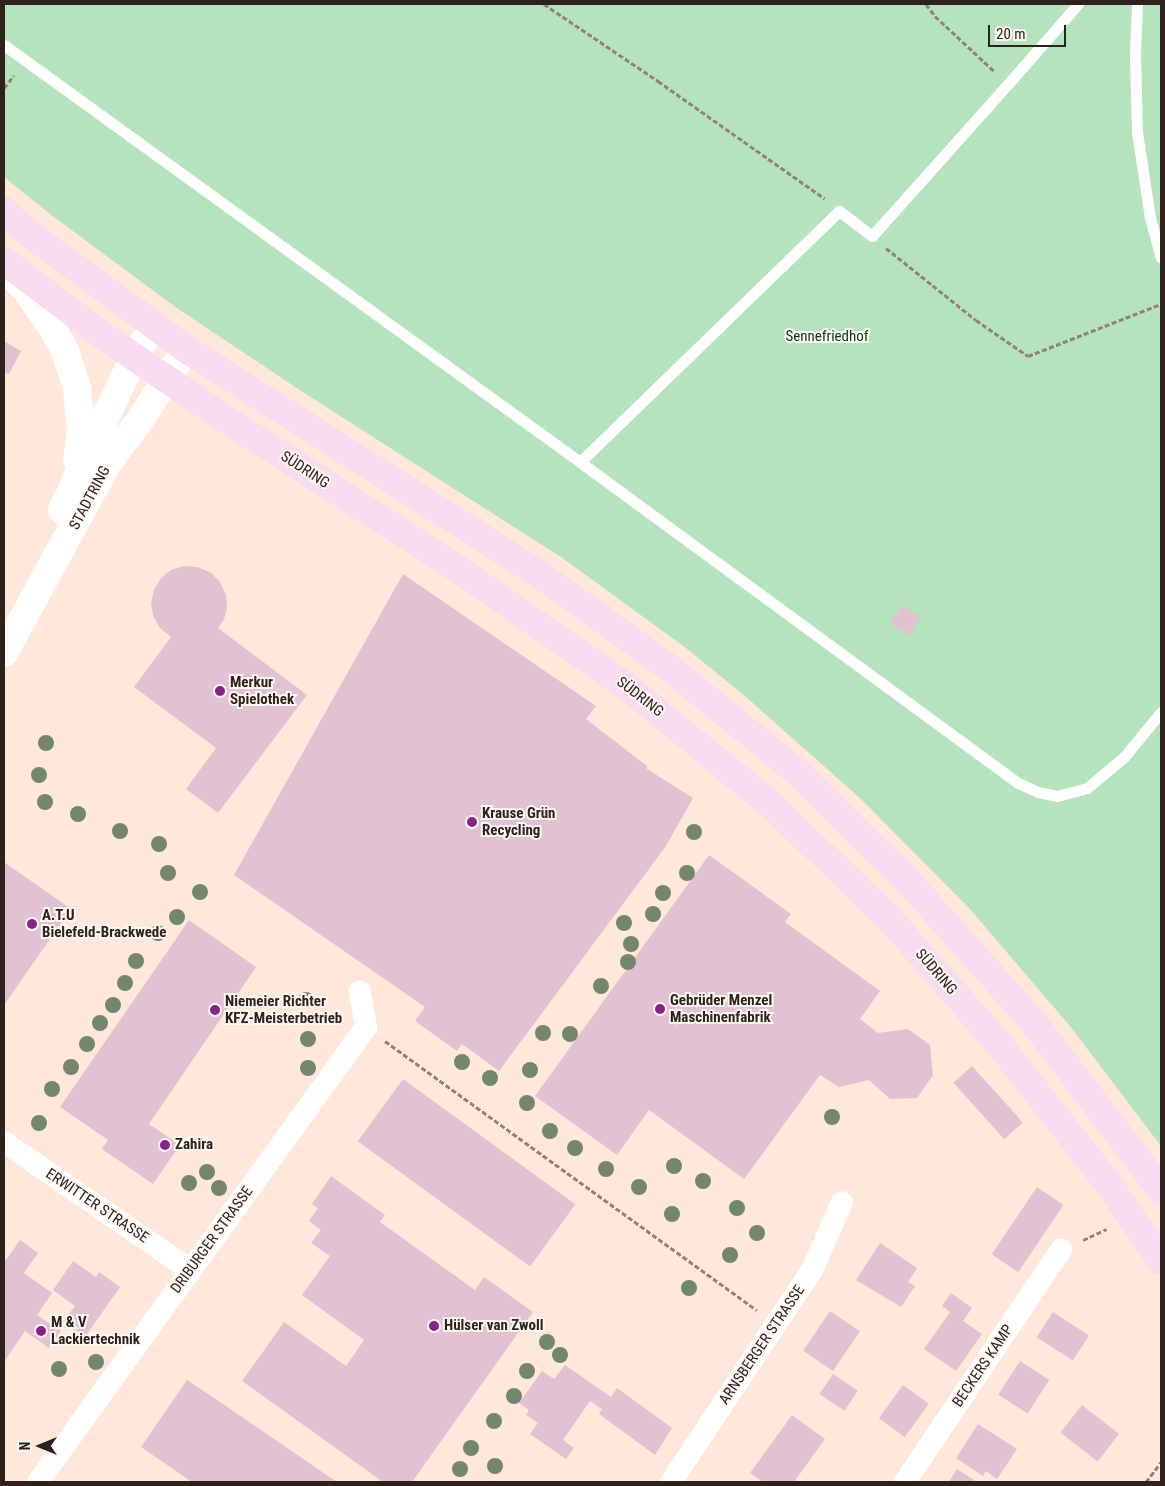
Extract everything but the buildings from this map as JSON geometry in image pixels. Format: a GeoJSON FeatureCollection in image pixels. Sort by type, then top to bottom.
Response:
{"type":"FeatureCollection","features":[{"type":"Feature","properties":{"kind":"main road"},"geometry":{"type":"LineString","coordinates":[[4,210],[27,232],[186,349],[536,571],[666,665],[796,771],[906,879],[1036,1024],[1161,1190]]}},
{"type":"Feature","properties":{"kind":"main road","name":"SÜDRING"},"geometry":{"type":"LineString","coordinates":[[4,261],[166,379],[455,566],[626,686],[769,803],[887,916],[999,1044],[1107,1182],[1161,1261]]}},
{"type":"Feature","properties":{"kind":"street"},"geometry":{"type":"LineString","coordinates":[[4,267],[26,290],[48,321],[65,351],[77,389],[81,430],[79,455],[71,490]]}},
{"type":"Feature","properties":{"kind":"street","name":"STADTRING"},"geometry":{"type":"LineString","coordinates":[[4,644],[71,490],[134,357],[154,326]]}},
{"type":"Feature","properties":{"kind":"street","name":"STADTRING"},"geometry":{"type":"LineString","coordinates":[[4,653],[107,464],[140,420],[186,349]]}},
{"type":"Feature","properties":{"kind":"street"},"geometry":{"type":"LineString","coordinates":[[360,992],[366,1027]]}},
{"type":"Feature","properties":{"kind":"street","name":"DRIBURGER STRASSE"},"geometry":{"type":"LineString","coordinates":[[38,1482],[366,1027]]}},
{"type":"Feature","properties":{"kind":"street","name":"ERWITTER STRASSE"},"geometry":{"type":"LineString","coordinates":[[4,1142],[190,1270]]}},
{"type":"Feature","properties":{"kind":"street","name":"ARNSBERGER STRASSE"},"geometry":{"type":"LineString","coordinates":[[671,1482],[812,1270],[842,1202]]}},
{"type":"Feature","properties":{"kind":"street","name":"BECKERS KAMP"},"geometry":{"type":"LineString","coordinates":[[905,1482],[1061,1250]]}},
{"type":"Feature","properties":{"kind":"lane"},"geometry":{"type":"LineString","coordinates":[[580,462],[839,211],[872,236],[1078,4]]}},
{"type":"Feature","properties":{"kind":"lane"},"geometry":{"type":"LineString","coordinates":[[1137,4],[1135,56],[1138,132],[1150,218],[1161,258]]}},
{"type":"Feature","properties":{"kind":"lane"},"geometry":{"type":"LineString","coordinates":[[4,46],[580,462],[1018,783],[1038,792],[1057,796],[1087,788],[1124,757],[1161,712]]}},
{"type":"Feature","properties":{"kind":"path"},"geometry":{"type":"LineString","coordinates":[[544,4],[802,182],[839,211]]}},
{"type":"Feature","properties":{"kind":"path"},"geometry":{"type":"LineString","coordinates":[[926,4],[935,16],[1008,84]]}},
{"type":"Feature","properties":{"kind":"path"},"geometry":{"type":"LineString","coordinates":[[872,236],[976,320],[1028,356],[1161,304]]}},
{"type":"Feature","properties":{"kind":"path"},"geometry":{"type":"LineString","coordinates":[[366,1027],[776,1324]]}},
{"type":"Feature","properties":{"kind":"path"},"geometry":{"type":"LineString","coordinates":[[1061,1250],[1110,1227]]}},
{"type":"Feature","properties":{"kind":"path"},"geometry":{"type":"LineString","coordinates":[[1146,1482],[1161,1462]]}},
{"type":"Feature","properties":{"kind":"green space","name":"Sennefriedhof"},"geometry":{"type":"Polygon","coordinates":[[[4,4],[1161,4],[1161,1146],[1070,1026],[969,908],[861,799],[746,697],[686,648],[561,557],[301,391],[174,306],[50,214],[4,177],[4,4]]]}},
{"type":"Feature","properties":{"kind":"place","name":"Merkur Spielothek"},"geometry":{"type":"Point","coordinates":[220,691]}},
{"type":"Feature","properties":{"kind":"place","name":"Krause Grün Recycling"},"geometry":{"type":"Point","coordinates":[472,822]}},
{"type":"Feature","properties":{"kind":"place","name":"A.T.U Bielefeld-Brackwede"},"geometry":{"type":"Point","coordinates":[32,924]}},
{"type":"Feature","properties":{"kind":"place","name":"Gebrüder Menzel Maschinenfabrik"},"geometry":{"type":"Point","coordinates":[660,1009]}},
{"type":"Feature","properties":{"kind":"place","name":"Niemeier Richter KFZ-Meisterbetrieb"},"geometry":{"type":"Point","coordinates":[215,1010]}},
{"type":"Feature","properties":{"kind":"place","name":"Zahira"},"geometry":{"type":"Point","coordinates":[165,1145]}},
{"type":"Feature","properties":{"kind":"place","name":"Hülser van Zwoll"},"geometry":{"type":"Point","coordinates":[434,1326]}},
{"type":"Feature","properties":{"kind":"place","name":"M & V Lackiertechnik"},"geometry":{"type":"Point","coordinates":[41,1331]}}]}
